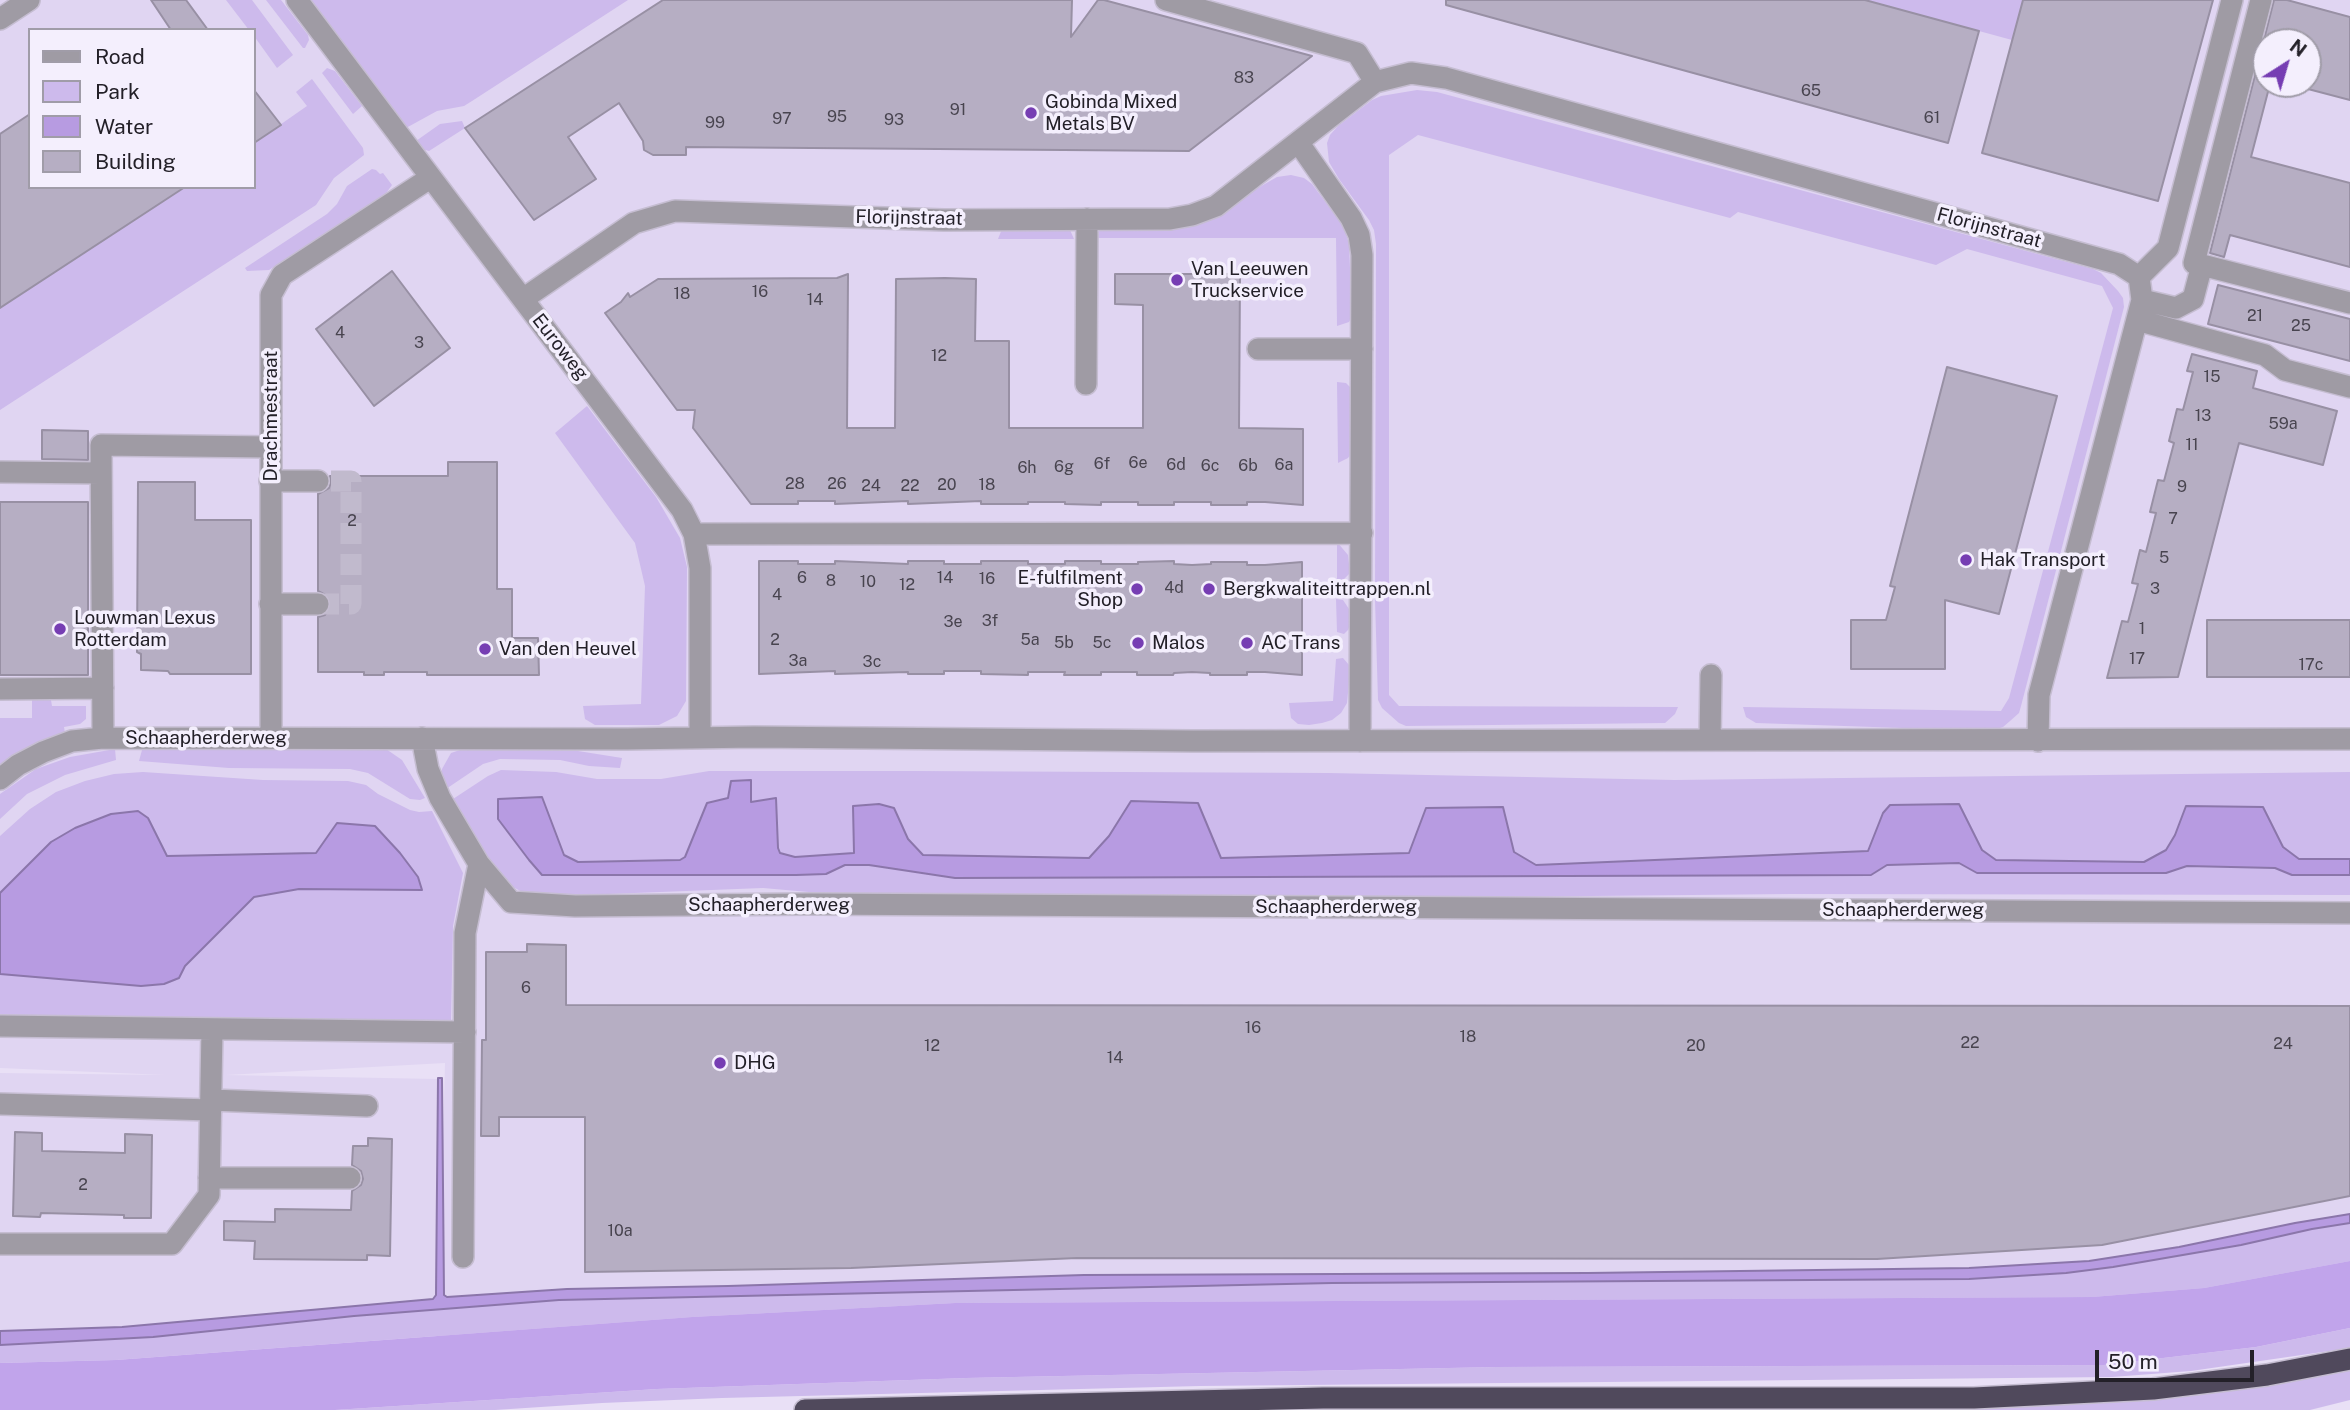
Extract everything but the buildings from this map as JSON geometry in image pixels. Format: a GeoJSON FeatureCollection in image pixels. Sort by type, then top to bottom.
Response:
{"type":"FeatureCollection","features":[{"type":"Feature","properties":{"kind":"highway"},"geometry":{"type":"LineString","coordinates":[[805,1410],[1323,1398],[1974,1398],[2152,1389],[2267,1375],[2350,1359]]}},
{"type":"Feature","properties":{"kind":"street"},"geometry":{"type":"LineString","coordinates":[[0,19],[29,0]]}},
{"type":"Feature","properties":{"kind":"street","name":"Euroweg"},"geometry":{"type":"LineString","coordinates":[[297,0],[682,510],[694,534],[700,568],[700,738]]}},
{"type":"Feature","properties":{"kind":"street"},"geometry":{"type":"LineString","coordinates":[[1166,0],[1357,53],[1376,82]]}},
{"type":"Feature","properties":{"kind":"street"},"geometry":{"type":"LineString","coordinates":[[2038,741],[2039,695],[2139,310],[2139,277],[2168,248],[2232,0]]}},
{"type":"Feature","properties":{"kind":"street"},"geometry":{"type":"LineString","coordinates":[[2261,0],[2194,263],[2350,303]]}},
{"type":"Feature","properties":{"kind":"street","name":"Florijnstraat"},"geometry":{"type":"LineString","coordinates":[[523,299],[634,223],[675,211],[944,220],[1170,219],[1192,215],[1216,206],[1376,82],[1411,73],[1446,78],[2119,264],[2139,277]]}},
{"type":"Feature","properties":{"kind":"street"},"geometry":{"type":"LineString","coordinates":[[1298,142],[1352,218],[1359,234],[1362,278],[1360,741]]}},
{"type":"Feature","properties":{"kind":"street","name":"Drachmestraat"},"geometry":{"type":"LineString","coordinates":[[271,738],[271,295],[282,275],[430,178]]}},
{"type":"Feature","properties":{"kind":"street"},"geometry":{"type":"LineString","coordinates":[[1086,384],[1087,219]]}},
{"type":"Feature","properties":{"kind":"street"},"geometry":{"type":"LineString","coordinates":[[2139,310],[2176,308],[2193,299],[2203,265]]}},
{"type":"Feature","properties":{"kind":"street"},"geometry":{"type":"LineString","coordinates":[[2139,310],[2265,355],[2285,370],[2350,387]]}},
{"type":"Feature","properties":{"kind":"street"},"geometry":{"type":"LineString","coordinates":[[1258,349],[1362,349]]}},
{"type":"Feature","properties":{"kind":"street"},"geometry":{"type":"LineString","coordinates":[[103,738],[101,445],[270,447]]}},
{"type":"Feature","properties":{"kind":"street"},"geometry":{"type":"LineString","coordinates":[[0,472],[101,473]]}},
{"type":"Feature","properties":{"kind":"street"},"geometry":{"type":"LineString","coordinates":[[270,481],[318,481]]}},
{"type":"Feature","properties":{"kind":"street"},"geometry":{"type":"LineString","coordinates":[[694,534],[1362,533]]}},
{"type":"Feature","properties":{"kind":"street"},"geometry":{"type":"LineString","coordinates":[[270,604],[318,604]]}},
{"type":"Feature","properties":{"kind":"street"},"geometry":{"type":"LineString","coordinates":[[1710,740],[1711,675]]}},
{"type":"Feature","properties":{"kind":"street"},"geometry":{"type":"LineString","coordinates":[[0,689],[103,688]]}},
{"type":"Feature","properties":{"kind":"street","name":"Schaapherderweg"},"geometry":{"type":"LineString","coordinates":[[0,779],[18,765],[43,752],[72,741],[103,738],[2350,740]]}},
{"type":"Feature","properties":{"kind":"street","name":"Schaapherderweg"},"geometry":{"type":"LineString","coordinates":[[422,738],[428,769],[440,798],[479,864],[511,902],[575,906],[824,904],[2350,913]]}},
{"type":"Feature","properties":{"kind":"street"},"geometry":{"type":"LineString","coordinates":[[463,1257],[465,933],[479,864]]}},
{"type":"Feature","properties":{"kind":"street"},"geometry":{"type":"LineString","coordinates":[[0,1026],[465,1032]]}},
{"type":"Feature","properties":{"kind":"street"},"geometry":{"type":"LineString","coordinates":[[0,1244],[172,1244],[209,1195],[212,1029]]}},
{"type":"Feature","properties":{"kind":"street"},"geometry":{"type":"LineString","coordinates":[[0,1104],[367,1106]]}},
{"type":"Feature","properties":{"kind":"street"},"geometry":{"type":"LineString","coordinates":[[209,1178],[350,1178]]}},
{"type":"Feature","properties":{"kind":"shaded area"},"geometry":{"type":"Polygon","coordinates":[[[0,0],[2350,0],[2350,1286],[437,1370],[445,1063],[226,1075],[437,1079],[434,1299],[122,1327],[0,1331],[0,1073],[165,1075],[0,1068],[0,0]]]}},
{"type":"Feature","properties":{"kind":"shaded area"},"geometry":{"type":"Polygon","coordinates":[[[2350,1261],[2350,1328],[2256,1347],[2104,1365],[1497,1367],[966,1378],[657,1389],[335,1410],[0,1410],[0,1363],[116,1360],[692,1317],[955,1303],[2092,1297],[2204,1288],[2350,1261]]]}},
{"type":"Feature","properties":{"kind":"green space"},"geometry":{"type":"Polygon","coordinates":[[[226,0],[252,0],[293,55],[277,68],[256,39],[256,28],[247,28],[226,0]]]}},
{"type":"Feature","properties":{"kind":"green space"},"geometry":{"type":"Polygon","coordinates":[[[266,0],[281,0],[308,35],[305,48],[303,48],[266,0]]]}},
{"type":"Feature","properties":{"kind":"green space"},"geometry":{"type":"Polygon","coordinates":[[[311,0],[628,0],[464,106],[437,111],[406,128],[311,0]]]}},
{"type":"Feature","properties":{"kind":"green space"},"geometry":{"type":"Polygon","coordinates":[[[1865,0],[2023,0],[2012,40],[1865,0]]]}},
{"type":"Feature","properties":{"kind":"green space"},"geometry":{"type":"Polygon","coordinates":[[[327,68],[335,71],[362,106],[353,114],[322,73],[327,68]]]}},
{"type":"Feature","properties":{"kind":"green space"},"geometry":{"type":"Polygon","coordinates":[[[312,79],[363,148],[364,155],[334,178],[316,205],[0,410],[0,308],[182,189],[256,189],[256,142],[307,106],[296,92],[312,79]]]}},
{"type":"Feature","properties":{"kind":"green space"},"geometry":{"type":"Polygon","coordinates":[[[1417,90],[1437,92],[2101,273],[2123,298],[2124,307],[2019,713],[2003,727],[1991,731],[1756,723],[1746,717],[1743,707],[2001,711],[2009,698],[2113,308],[2102,286],[1967,249],[1936,265],[1738,212],[1730,218],[1418,135],[1389,155],[1389,695],[1399,706],[1678,707],[1665,723],[1406,726],[1382,708],[1378,700],[1375,600],[1376,244],[1369,220],[1329,162],[1327,143],[1338,126],[1372,100],[1417,90]]]}},
{"type":"Feature","properties":{"kind":"green space"},"geometry":{"type":"Polygon","coordinates":[[[462,121],[465,128],[429,151],[422,149],[416,141],[440,124],[462,121]]]}},
{"type":"Feature","properties":{"kind":"green space"},"geometry":{"type":"Polygon","coordinates":[[[372,169],[383,173],[392,185],[384,196],[269,270],[247,271],[245,268],[327,214],[337,204],[347,186],[372,169]]]}},
{"type":"Feature","properties":{"kind":"green space"},"geometry":{"type":"Polygon","coordinates":[[[1291,175],[1304,178],[1312,184],[1344,227],[1349,244],[1352,316],[1349,322],[1337,326],[1336,238],[1097,238],[1098,228],[1213,217],[1277,177],[1291,175]]]}},
{"type":"Feature","properties":{"kind":"green space"},"geometry":{"type":"Polygon","coordinates":[[[1061,225],[1070,230],[1074,239],[998,239],[1002,229],[1061,225]]]}},
{"type":"Feature","properties":{"kind":"green space"},"geometry":{"type":"Polygon","coordinates":[[[1337,382],[1346,383],[1351,388],[1351,454],[1338,463],[1337,382]]]}},
{"type":"Feature","properties":{"kind":"green space"},"geometry":{"type":"Polygon","coordinates":[[[587,406],[656,497],[680,538],[687,567],[686,701],[677,716],[659,725],[595,725],[585,719],[583,706],[641,704],[645,586],[635,543],[555,433],[587,406]]]}},
{"type":"Feature","properties":{"kind":"green space"},"geometry":{"type":"Polygon","coordinates":[[[1337,542],[1348,555],[1350,573],[1343,580],[1337,579],[1337,542]]]}},
{"type":"Feature","properties":{"kind":"green space"},"geometry":{"type":"Polygon","coordinates":[[[1336,599],[1343,600],[1349,609],[1351,623],[1344,634],[1337,632],[1336,599]]]}},
{"type":"Feature","properties":{"kind":"green space"},"geometry":{"type":"Polygon","coordinates":[[[1343,658],[1349,665],[1350,672],[1347,703],[1341,713],[1322,723],[1298,724],[1291,718],[1289,703],[1333,701],[1336,659],[1343,658]]]}},
{"type":"Feature","properties":{"kind":"green space"},"geometry":{"type":"Polygon","coordinates":[[[32,700],[51,700],[52,706],[86,706],[86,719],[80,724],[64,727],[65,733],[40,741],[14,754],[0,765],[0,718],[32,718],[32,700]]]}},
{"type":"Feature","properties":{"kind":"green space"},"geometry":{"type":"Polygon","coordinates":[[[115,749],[116,760],[65,775],[27,794],[0,819],[0,794],[36,769],[70,757],[115,749]]]}},
{"type":"Feature","properties":{"kind":"green space"},"geometry":{"type":"Polygon","coordinates":[[[386,749],[402,760],[425,798],[410,799],[368,773],[350,769],[229,768],[139,761],[142,750],[386,749]]]}},
{"type":"Feature","properties":{"kind":"green space"},"geometry":{"type":"Polygon","coordinates":[[[463,749],[578,751],[622,758],[620,768],[589,766],[560,760],[500,759],[483,764],[446,789],[441,776],[442,769],[451,753],[463,749]]]}},
{"type":"Feature","properties":{"kind":"green space"},"geometry":{"type":"Polygon","coordinates":[[[501,770],[556,772],[597,779],[661,779],[709,771],[1328,773],[1675,780],[2350,772],[2350,859],[2299,859],[2283,847],[2186,807],[2166,850],[2144,862],[1996,860],[1982,850],[1883,813],[1868,851],[1536,865],[1514,852],[1502,807],[1409,853],[1221,858],[1197,803],[1131,801],[1109,836],[1089,858],[923,855],[908,839],[894,808],[855,853],[795,857],[780,853],[778,848],[776,799],[751,802],[750,780],[728,798],[707,803],[685,857],[680,860],[578,862],[564,855],[541,797],[499,799],[529,860],[543,875],[796,875],[826,874],[845,865],[869,865],[955,878],[1871,875],[1887,865],[1959,863],[1977,873],[2166,873],[2187,866],[2275,868],[2292,875],[2350,875],[2350,895],[1792,894],[1389,898],[843,895],[763,888],[531,897],[497,878],[453,799],[501,770]]]}},
{"type":"Feature","properties":{"kind":"green space"},"geometry":{"type":"Polygon","coordinates":[[[143,772],[263,780],[348,781],[366,785],[410,810],[432,811],[463,873],[453,926],[451,1021],[0,1017],[0,974],[141,986],[178,978],[185,966],[254,897],[299,889],[421,890],[418,877],[375,826],[337,823],[316,853],[167,856],[148,818],[0,893],[0,836],[30,809],[56,792],[85,781],[114,774],[143,772]]]}},
{"type":"Feature","properties":{"kind":"green space"},"geometry":{"type":"Polygon","coordinates":[[[2350,1223],[2350,1261],[2204,1288],[2092,1297],[955,1303],[692,1317],[116,1360],[0,1363],[0,1345],[153,1337],[354,1316],[559,1300],[1332,1283],[1969,1279],[2113,1267],[2350,1223]]]}},
{"type":"Feature","properties":{"kind":"green space"},"geometry":{"type":"Polygon","coordinates":[[[2350,1328],[2350,1348],[2191,1371],[2112,1377],[1200,1386],[722,1398],[495,1410],[335,1410],[657,1389],[966,1378],[1497,1367],[2104,1365],[2256,1347],[2350,1328]]]}},
{"type":"Feature","properties":{"kind":"green space"},"geometry":{"type":"Polygon","coordinates":[[[2350,1367],[2350,1400],[2310,1410],[1182,1410],[1712,1406],[1995,1408],[2122,1396],[2350,1367]]]}},
{"type":"Feature","properties":{"kind":"water"},"geometry":{"type":"Polygon","coordinates":[[[751,780],[751,802],[776,798],[778,848],[780,853],[795,857],[854,853],[853,806],[879,804],[894,808],[908,839],[923,855],[1089,858],[1109,836],[1131,801],[1198,803],[1221,858],[1409,853],[1426,808],[1503,807],[1514,852],[1536,865],[1868,851],[1883,813],[1890,805],[1959,804],[1982,850],[1996,860],[2144,862],[2166,850],[2186,806],[2263,807],[2283,847],[2299,859],[2350,859],[2350,875],[2292,875],[2275,868],[2187,866],[2166,873],[1977,873],[1959,863],[1887,865],[1871,875],[955,878],[869,865],[845,865],[826,874],[796,875],[542,875],[498,819],[498,799],[542,797],[564,855],[578,862],[680,860],[685,857],[707,803],[728,798],[731,781],[751,780]]]}},
{"type":"Feature","properties":{"kind":"water"},"geometry":{"type":"Polygon","coordinates":[[[138,811],[148,818],[167,856],[316,853],[337,823],[375,826],[418,877],[422,890],[299,889],[254,897],[185,966],[179,978],[164,984],[141,986],[0,974],[0,893],[51,842],[75,828],[111,814],[138,811]]]}},
{"type":"Feature","properties":{"kind":"water"},"geometry":{"type":"Polygon","coordinates":[[[438,1078],[442,1078],[444,1295],[447,1297],[567,1289],[1084,1275],[1969,1268],[2089,1261],[2179,1247],[2350,1214],[2350,1223],[2113,1267],[1969,1279],[1332,1283],[559,1300],[354,1316],[153,1337],[0,1345],[0,1331],[122,1327],[433,1299],[436,1295],[438,1078]]]}},
{"type":"Feature","properties":{"kind":"tunnel"},"geometry":{"type":"LineString","coordinates":[[318,481],[351,481],[351,604],[318,604]]}},
{"type":"Feature","properties":{"kind":"place","name":"Gobinda Mixed Metals BV"},"geometry":{"type":"Point","coordinates":[1031,113]}},
{"type":"Feature","properties":{"kind":"place","name":"Van Leeuwen Truckservice"},"geometry":{"type":"Point","coordinates":[1177,280]}},
{"type":"Feature","properties":{"kind":"place","name":"Hak Transport"},"geometry":{"type":"Point","coordinates":[1966,560]}},
{"type":"Feature","properties":{"kind":"place","name":"E-fulfilment Shop"},"geometry":{"type":"Point","coordinates":[1137,589]}},
{"type":"Feature","properties":{"kind":"place","name":"Bergkwaliteittrappen.nl"},"geometry":{"type":"Point","coordinates":[1209,589]}},
{"type":"Feature","properties":{"kind":"place","name":"Louwman Lexus Rotterdam"},"geometry":{"type":"Point","coordinates":[60,629]}},
{"type":"Feature","properties":{"kind":"place","name":"Malos"},"geometry":{"type":"Point","coordinates":[1138,643]}},
{"type":"Feature","properties":{"kind":"place","name":"AC Trans"},"geometry":{"type":"Point","coordinates":[1247,643]}},
{"type":"Feature","properties":{"kind":"place","name":"Van den Heuvel"},"geometry":{"type":"Point","coordinates":[485,649]}},
{"type":"Feature","properties":{"kind":"place","name":"DHG"},"geometry":{"type":"Point","coordinates":[720,1063]}}]}
